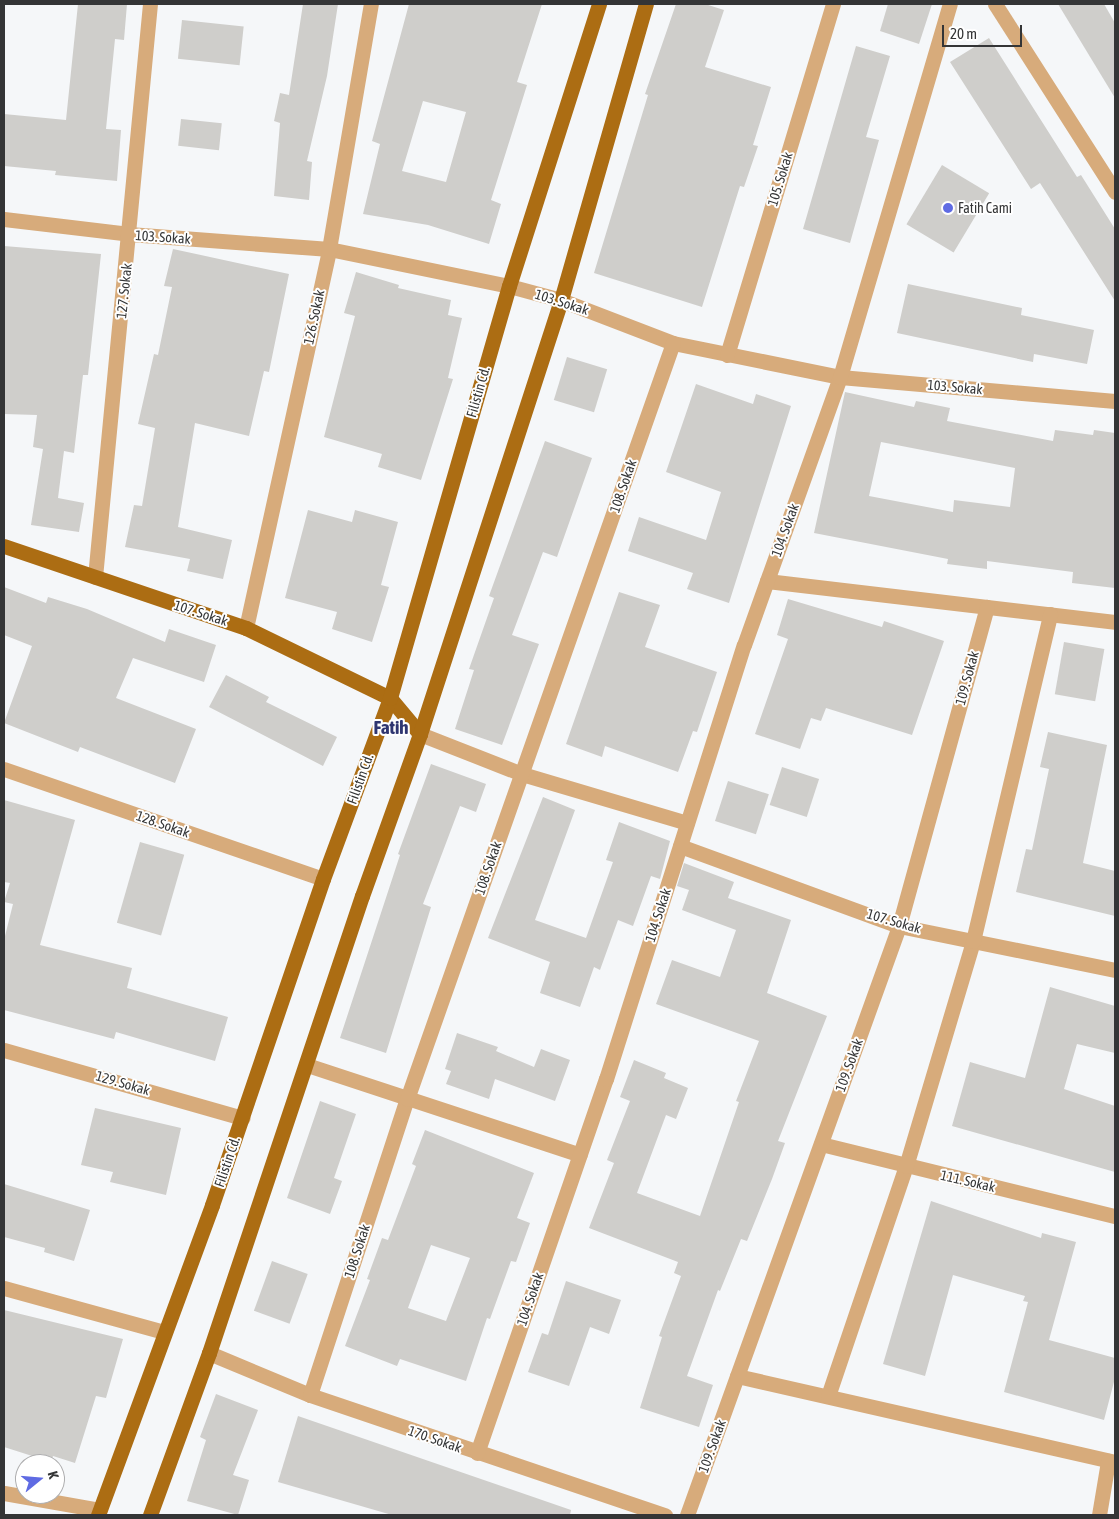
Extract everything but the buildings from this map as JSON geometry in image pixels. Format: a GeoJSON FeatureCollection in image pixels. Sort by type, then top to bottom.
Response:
{"type":"FeatureCollection","features":[{"type":"Feature","properties":{"kind":"main road","name":"Filistin Cd."},"geometry":{"type":"LineString","coordinates":[[99,1513],[242,1118],[323,879],[390,698],[509,286],[599,4]]}},
{"type":"Feature","properties":{"kind":"main road"},"geometry":{"type":"LineString","coordinates":[[150,1515],[210,1353],[362,896],[420,734],[561,300],[646,4]]}},
{"type":"Feature","properties":{"kind":"main road","name":"107. Sokak"},"geometry":{"type":"LineString","coordinates":[[4,546],[246,628],[390,698]]}},
{"type":"Feature","properties":{"kind":"main road"},"geometry":{"type":"LineString","coordinates":[[390,698],[420,734]]}},
{"type":"Feature","properties":{"kind":"street","name":"127. Sokak"},"geometry":{"type":"LineString","coordinates":[[95,578],[150,4]]}},
{"type":"Feature","properties":{"kind":"street","name":"126. Sokak"},"geometry":{"type":"LineString","coordinates":[[246,628],[329,249],[371,4]]}},
{"type":"Feature","properties":{"kind":"street","name":"105. Sokak"},"geometry":{"type":"LineString","coordinates":[[727,355],[833,4]]}},
{"type":"Feature","properties":{"kind":"street","name":"104. Sokak"},"geometry":{"type":"LineString","coordinates":[[477,1453],[580,1154],[767,581],[840,377],[950,4]]}},
{"type":"Feature","properties":{"kind":"street"},"geometry":{"type":"LineString","coordinates":[[995,4],[1115,192]]}},
{"type":"Feature","properties":{"kind":"street","name":"103. Sokak"},"geometry":{"type":"LineString","coordinates":[[4,219],[129,234],[329,249],[509,286],[561,300],[673,343],[840,377],[1115,400]]}},
{"type":"Feature","properties":{"kind":"street","name":"108. Sokak"},"geometry":{"type":"LineString","coordinates":[[310,1395],[407,1099],[673,343]]}},
{"type":"Feature","properties":{"kind":"street"},"geometry":{"type":"LineString","coordinates":[[767,581],[1115,622]]}},
{"type":"Feature","properties":{"kind":"street","name":"109. Sokak"},"geometry":{"type":"LineString","coordinates":[[687,1515],[900,926],[987,607]]}},
{"type":"Feature","properties":{"kind":"street"},"geometry":{"type":"LineString","coordinates":[[828,1396],[906,1166],[973,941],[1050,614]]}},
{"type":"Feature","properties":{"kind":"street"},"geometry":{"type":"LineString","coordinates":[[420,734],[522,774],[687,823]]}},
{"type":"Feature","properties":{"kind":"street","name":"128. Sokak"},"geometry":{"type":"LineString","coordinates":[[4,769],[323,879]]}},
{"type":"Feature","properties":{"kind":"street","name":"107. Sokak"},"geometry":{"type":"LineString","coordinates":[[680,846],[900,926],[1115,970]]}},
{"type":"Feature","properties":{"kind":"street","name":"129. Sokak"},"geometry":{"type":"LineString","coordinates":[[4,1050],[242,1118]]}},
{"type":"Feature","properties":{"kind":"street"},"geometry":{"type":"LineString","coordinates":[[307,1065],[580,1154]]}},
{"type":"Feature","properties":{"kind":"street","name":"111. Sokak"},"geometry":{"type":"LineString","coordinates":[[821,1144],[1115,1216]]}},
{"type":"Feature","properties":{"kind":"street"},"geometry":{"type":"LineString","coordinates":[[4,1288],[164,1332]]}},
{"type":"Feature","properties":{"kind":"street","name":"170. Sokak"},"geometry":{"type":"LineString","coordinates":[[210,1353],[310,1395],[665,1515]]}},
{"type":"Feature","properties":{"kind":"street"},"geometry":{"type":"LineString","coordinates":[[737,1376],[1112,1461],[1099,1515]]}},
{"type":"Feature","properties":{"kind":"street"},"geometry":{"type":"LineString","coordinates":[[4,1493],[99,1513]]}},
{"type":"Feature","properties":{"kind":"place","name":"Fatih Cami"},"geometry":{"type":"Point","coordinates":[948,208]}},
{"type":"Feature","properties":{"kind":"district","name":"Fatih"},"geometry":{"type":"Point","coordinates":[391,728]}}]}
